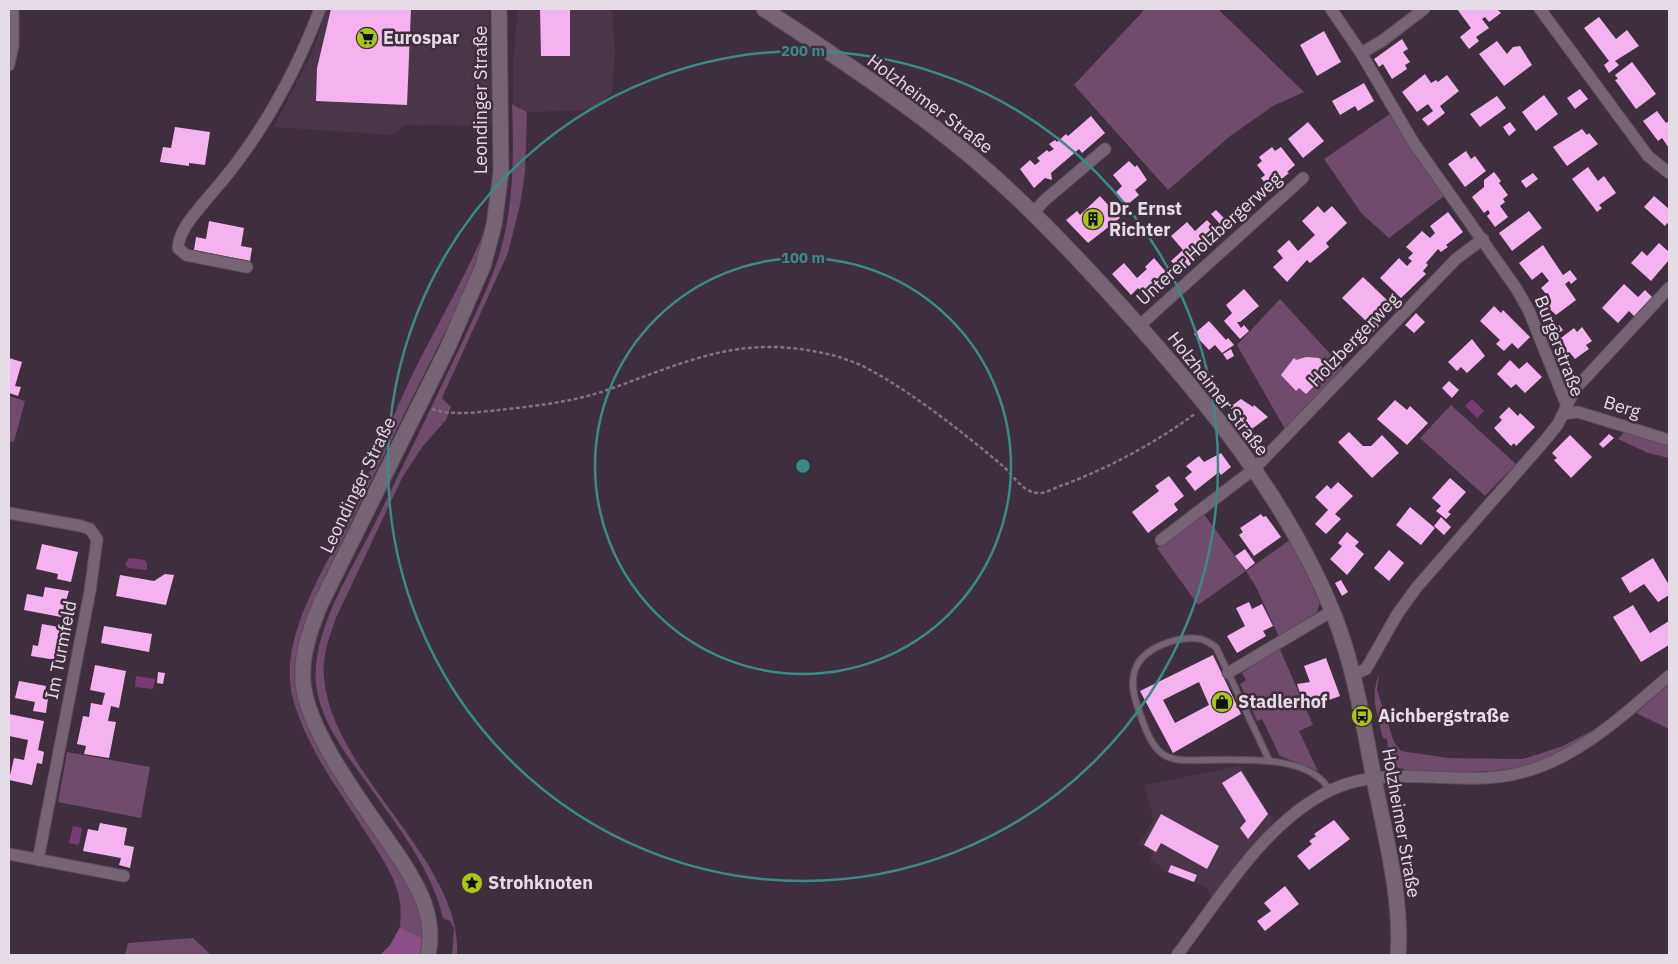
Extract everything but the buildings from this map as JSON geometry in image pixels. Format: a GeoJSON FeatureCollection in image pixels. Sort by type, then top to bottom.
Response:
{"type":"FeatureCollection","features":[{"type":"Feature","properties":{"kind":"street"},"geometry":{"type":"LineString","coordinates":[[9,65],[13,45],[14,9]]}},
{"type":"Feature","properties":{"kind":"street"},"geometry":{"type":"LineString","coordinates":[[247,267],[186,255],[178,248],[178,241],[193,218],[248,150],[272,113],[304,50],[320,9]]}},
{"type":"Feature","properties":{"kind":"street","name":"Leondinger Straße"},"geometry":{"type":"LineString","coordinates":[[428,955],[429,924],[422,894],[322,738],[309,710],[303,683],[305,650],[320,605],[448,346],[483,266],[494,225],[501,172],[500,9]]}},
{"type":"Feature","properties":{"kind":"street","name":"Holzheimer Straße"},"geometry":{"type":"LineString","coordinates":[[764,9],[926,122],[982,166],[1033,213],[1139,326],[1206,406],[1254,469],[1284,514],[1332,611],[1353,675],[1396,899],[1398,955]]}},
{"type":"Feature","properties":{"kind":"street","name":"Burgerstraße"},"geometry":{"type":"LineString","coordinates":[[1331,9],[1362,53],[1415,145],[1483,239],[1529,310],[1565,410],[1547,438],[1417,587],[1398,613],[1366,669],[1353,675]]}},
{"type":"Feature","properties":{"kind":"street"},"geometry":{"type":"LineString","coordinates":[[1362,53],[1382,41],[1424,9]]}},
{"type":"Feature","properties":{"kind":"street"},"geometry":{"type":"LineString","coordinates":[[1540,9],[1648,156],[1669,173]]}},
{"type":"Feature","properties":{"kind":"street"},"geometry":{"type":"LineString","coordinates":[[1033,213],[1045,200],[1105,149]]}},
{"type":"Feature","properties":{"kind":"street","name":"Unterer Holzbergerweg"},"geometry":{"type":"LineString","coordinates":[[1139,326],[1303,178]]}},
{"type":"Feature","properties":{"kind":"street","name":"Holzbergerweg"},"geometry":{"type":"LineString","coordinates":[[1160,540],[1254,469],[1454,261],[1483,239]]}},
{"type":"Feature","properties":{"kind":"street"},"geometry":{"type":"LineString","coordinates":[[1565,410],[1575,389],[1669,288]]}},
{"type":"Feature","properties":{"kind":"street","name":"Berg"},"geometry":{"type":"LineString","coordinates":[[1565,410],[1578,412],[1669,440]]}},
{"type":"Feature","properties":{"kind":"street","name":"Im Turmfeld"},"geometry":{"type":"LineString","coordinates":[[9,513],[81,526],[90,529],[97,539],[90,592],[38,860]]}},
{"type":"Feature","properties":{"kind":"street"},"geometry":{"type":"LineString","coordinates":[[1228,674],[1332,611]]}},
{"type":"Feature","properties":{"kind":"street"},"geometry":{"type":"LineString","coordinates":[[1177,955],[1273,832],[1301,810],[1330,791],[1352,782],[1374,778],[1487,778],[1517,773],[1546,765],[1575,751],[1614,724],[1669,676]]}},
{"type":"Feature","properties":{"kind":"street"},"geometry":{"type":"LineString","coordinates":[[9,854],[124,876]]}},
{"type":"Feature","properties":{"kind":"lane"},"geometry":{"type":"LineString","coordinates":[[1269,760],[1216,647],[1200,639],[1181,640],[1157,648],[1140,660],[1132,680],[1134,692],[1142,721],[1158,750],[1174,759],[1269,760],[1303,770],[1324,779],[1330,791]]}},
{"type":"Feature","properties":{"kind":"path"},"geometry":{"type":"LineString","coordinates":[[419,405],[439,412],[532,406],[605,391],[680,362],[717,352],[748,347],[781,347],[820,351],[850,360],[874,372],[987,452],[1009,471],[1026,490],[1041,493],[1102,470],[1206,406]]}},
{"type":"Feature","properties":{"kind":"shaded area"},"geometry":{"type":"Polygon","coordinates":[[[327,9],[489,9],[492,126],[405,125],[392,135],[274,127],[313,50],[327,9]]]}},
{"type":"Feature","properties":{"kind":"shaded area"},"geometry":{"type":"Polygon","coordinates":[[[518,9],[612,9],[615,53],[612,92],[595,110],[527,112],[513,104],[513,59],[518,9]]]}},
{"type":"Feature","properties":{"kind":"shaded area"},"geometry":{"type":"Polygon","coordinates":[[[1145,9],[1218,9],[1304,92],[1273,106],[1229,137],[1168,190],[1074,85],[1145,9]]]}},
{"type":"Feature","properties":{"kind":"shaded area"},"geometry":{"type":"Polygon","coordinates":[[[512,104],[527,112],[525,172],[520,205],[508,253],[442,398],[451,407],[446,420],[423,446],[403,476],[336,618],[324,662],[324,678],[333,714],[349,749],[420,852],[440,886],[453,920],[457,955],[452,955],[454,929],[450,921],[443,918],[429,878],[396,824],[345,752],[326,719],[318,696],[316,664],[326,622],[335,601],[431,408],[485,294],[495,268],[506,228],[509,208],[513,167],[512,104]]]}},
{"type":"Feature","properties":{"kind":"shaded area"},"geometry":{"type":"Polygon","coordinates":[[[1390,114],[1417,159],[1444,196],[1389,238],[1362,214],[1324,159],[1390,114]]]}},
{"type":"Feature","properties":{"kind":"shaded area"},"geometry":{"type":"Polygon","coordinates":[[[486,228],[479,254],[453,316],[316,596],[304,624],[295,663],[297,691],[308,728],[401,872],[417,903],[421,919],[422,938],[400,927],[400,901],[392,876],[323,766],[306,733],[293,699],[290,675],[292,650],[298,626],[319,576],[344,530],[413,373],[460,283],[486,228]]]}},
{"type":"Feature","properties":{"kind":"shaded area"},"geometry":{"type":"Polygon","coordinates":[[[1280,299],[1343,368],[1285,429],[1237,345],[1280,299]]]}},
{"type":"Feature","properties":{"kind":"shaded area"},"geometry":{"type":"Polygon","coordinates":[[[9,396],[25,401],[14,442],[9,441],[9,396]]]}},
{"type":"Feature","properties":{"kind":"shaded area"},"geometry":{"type":"Polygon","coordinates":[[[1472,399],[1484,411],[1477,418],[1465,406],[1472,399]]]}},
{"type":"Feature","properties":{"kind":"shaded area"},"geometry":{"type":"Polygon","coordinates":[[[1451,405],[1516,464],[1485,496],[1420,438],[1451,405]]]}},
{"type":"Feature","properties":{"kind":"shaded area"},"geometry":{"type":"Polygon","coordinates":[[[1625,431],[1669,446],[1669,458],[1648,453],[1618,439],[1625,431]]]}},
{"type":"Feature","properties":{"kind":"shaded area"},"geometry":{"type":"Polygon","coordinates":[[[1203,513],[1246,571],[1198,605],[1157,548],[1203,513]]]}},
{"type":"Feature","properties":{"kind":"shaded area"},"geometry":{"type":"Polygon","coordinates":[[[1290,540],[1320,603],[1317,612],[1279,637],[1256,587],[1246,571],[1290,540]]]}},
{"type":"Feature","properties":{"kind":"shaded area"},"geometry":{"type":"Polygon","coordinates":[[[129,558],[145,560],[147,570],[128,568],[125,565],[129,558]]]}},
{"type":"Feature","properties":{"kind":"shaded area"},"geometry":{"type":"Polygon","coordinates":[[[1279,647],[1313,725],[1299,731],[1318,771],[1280,756],[1262,719],[1257,721],[1240,684],[1246,680],[1242,673],[1279,647]]]}},
{"type":"Feature","properties":{"kind":"shaded area"},"geometry":{"type":"Polygon","coordinates":[[[1379,674],[1377,690],[1394,742],[1401,751],[1448,758],[1523,759],[1563,746],[1595,729],[1573,745],[1551,757],[1528,764],[1481,772],[1405,772],[1404,769],[1396,767],[1391,763],[1387,757],[1385,749],[1388,748],[1387,739],[1383,738],[1375,698],[1376,682],[1379,674]]]}},
{"type":"Feature","properties":{"kind":"shaded area"},"geometry":{"type":"Polygon","coordinates":[[[136,676],[155,679],[153,689],[135,687],[136,676]]]}},
{"type":"Feature","properties":{"kind":"shaded area"},"geometry":{"type":"Polygon","coordinates":[[[1669,684],[1669,729],[1636,713],[1669,684]]]}},
{"type":"Feature","properties":{"kind":"shaded area"},"geometry":{"type":"Polygon","coordinates":[[[67,752],[150,767],[141,818],[58,802],[67,752]]]}},
{"type":"Feature","properties":{"kind":"shaded area"},"geometry":{"type":"Polygon","coordinates":[[[1240,766],[1274,821],[1212,899],[1207,888],[1161,870],[1160,866],[1150,860],[1153,853],[1139,844],[1154,819],[1144,785],[1240,766]]]}},
{"type":"Feature","properties":{"kind":"shaded area"},"geometry":{"type":"Polygon","coordinates":[[[73,826],[82,828],[79,845],[69,843],[73,826]]]}},
{"type":"Feature","properties":{"kind":"shaded area"},"geometry":{"type":"Polygon","coordinates":[[[400,927],[422,938],[420,955],[380,955],[390,945],[400,927]]]}},
{"type":"Feature","properties":{"kind":"shaded area"},"geometry":{"type":"Polygon","coordinates":[[[193,938],[211,955],[125,955],[128,943],[193,938]]]}},
{"type":"Feature","properties":{"kind":"place","name":"Eurospar"},"geometry":{"type":"Point","coordinates":[367,38]}},
{"type":"Feature","properties":{"kind":"place","name":"Dr. Ernst Richter"},"geometry":{"type":"Point","coordinates":[1093,219]}},
{"type":"Feature","properties":{"kind":"place","name":"Stadlerhof"},"geometry":{"type":"Point","coordinates":[1222,702]}},
{"type":"Feature","properties":{"kind":"place","name":"Aichbergstraße"},"geometry":{"type":"Point","coordinates":[1362,716]}},
{"type":"Feature","properties":{"kind":"place","name":"Strohknoten"},"geometry":{"type":"Point","coordinates":[472,883]}}]}
